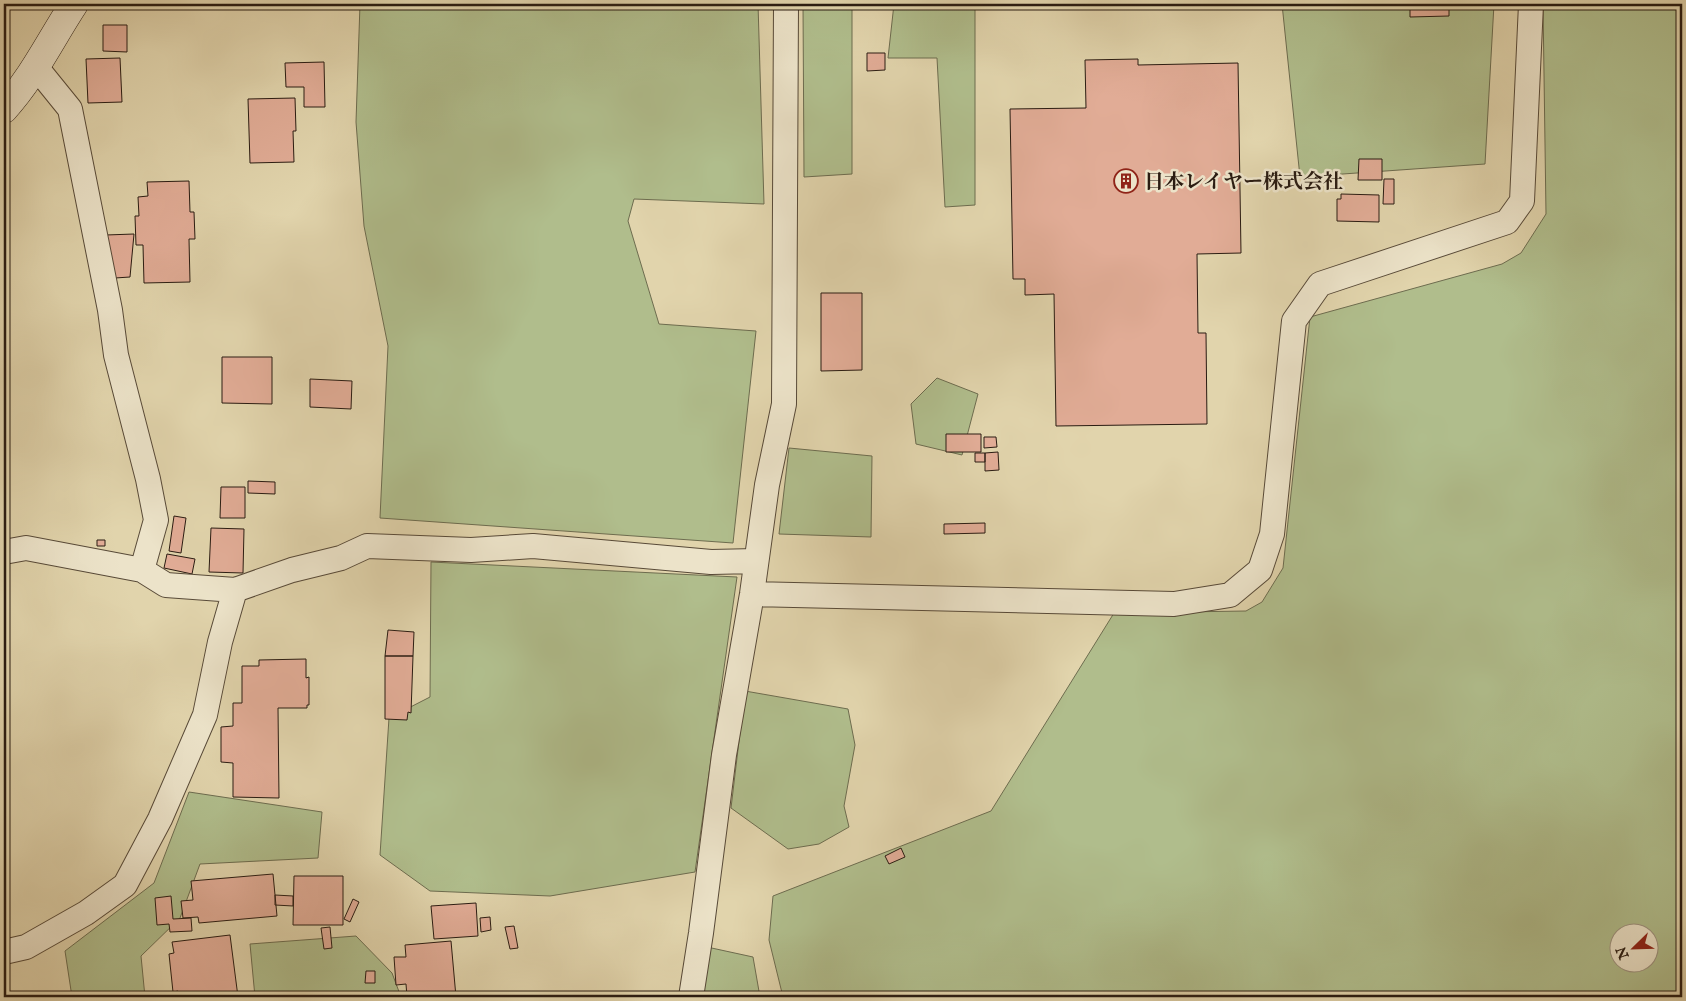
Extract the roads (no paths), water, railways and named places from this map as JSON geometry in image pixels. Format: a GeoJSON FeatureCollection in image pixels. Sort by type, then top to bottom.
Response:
{"type":"FeatureCollection","features":[{"type":"Feature","properties":{"kind":"street"},"geometry":{"type":"LineString","coordinates":[[4,109],[18,94],[36,67],[74,4]]}},
{"type":"Feature","properties":{"kind":"street"},"geometry":{"type":"LineString","coordinates":[[690,997],[701,932],[724,755],[752,594],[767,485],[784,404],[786,4]]}},
{"type":"Feature","properties":{"kind":"street"},"geometry":{"type":"LineString","coordinates":[[752,594],[1174,604],[1230,595],[1260,570],[1272,534],[1294,321],[1320,284],[1507,222],[1522,201],[1531,4]]}},
{"type":"Feature","properties":{"kind":"street"},"geometry":{"type":"LineString","coordinates":[[36,67],[70,109],[110,310],[116,355],[148,479],[156,520],[142,570]]}},
{"type":"Feature","properties":{"kind":"street"},"geometry":{"type":"LineString","coordinates":[[4,552],[26,548],[142,570],[166,585],[235,590],[292,570],[341,558],[367,546],[471,550],[533,546],[711,562],[756,561]]}},
{"type":"Feature","properties":{"kind":"street"},"geometry":{"type":"LineString","coordinates":[[4,952],[26,947],[86,914],[125,885],[160,819],[205,716],[220,642],[235,590]]}},
{"type":"Feature","properties":{"kind":"place","name":"日本レイヤー株式会社"},"geometry":{"type":"Point","coordinates":[1126,181]}}]}
